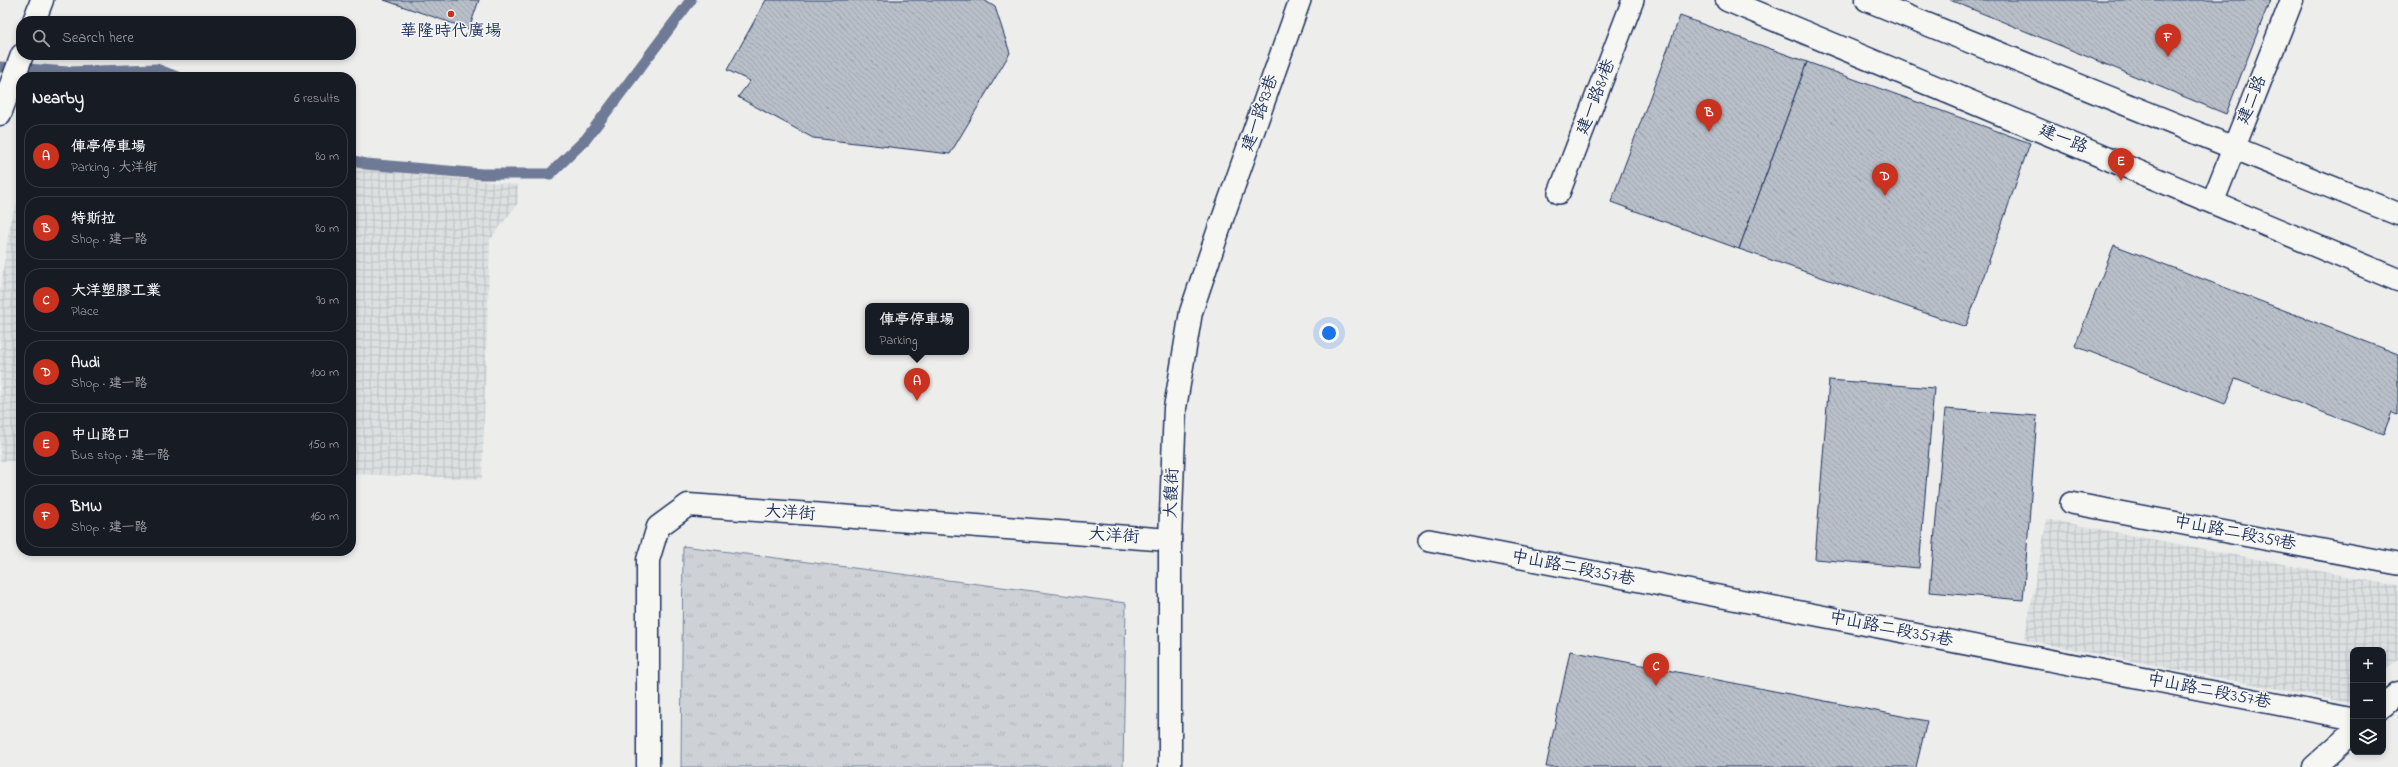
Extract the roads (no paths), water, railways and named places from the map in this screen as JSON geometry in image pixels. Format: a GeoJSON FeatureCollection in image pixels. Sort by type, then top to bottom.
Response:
{"type":"FeatureCollection","features":[{"type":"Feature","properties":{"kind":"street"},"geometry":{"type":"LineString","coordinates":[[36,16],[42,0]]}},
{"type":"Feature","properties":{"kind":"street","name":"建一路"},"geometry":{"type":"LineString","coordinates":[[1727,0],[2213,201],[2398,280]]}},
{"type":"Feature","properties":{"kind":"street"},"geometry":{"type":"LineString","coordinates":[[1867,0],[2398,214]]}},
{"type":"Feature","properties":{"kind":"street","name":"建二路"},"geometry":{"type":"LineString","coordinates":[[2213,201],[2292,0]]}},
{"type":"Feature","properties":{"kind":"street"},"geometry":{"type":"LineString","coordinates":[[0,114],[20,60]]}},
{"type":"Feature","properties":{"kind":"street","name":"大馥街"},"geometry":{"type":"LineString","coordinates":[[1170,767],[1170,540],[1175,408],[1191,312],[1220,226]]}},
{"type":"Feature","properties":{"kind":"street","name":"大洋街"},"geometry":{"type":"LineString","coordinates":[[648,767],[648,560],[658,527],[688,505],[1170,540]]}},
{"type":"Feature","properties":{"kind":"street"},"geometry":{"type":"LineString","coordinates":[[2386,703],[2398,693]]}},
{"type":"Feature","properties":{"kind":"street"},"geometry":{"type":"LineString","coordinates":[[2314,767],[2350,735]]}},
{"type":"Feature","properties":{"kind":"lane","name":"建一路93巷"},"geometry":{"type":"LineString","coordinates":[[1220,226],[1300,0]]}},
{"type":"Feature","properties":{"kind":"lane","name":"建一路81巷"},"geometry":{"type":"LineString","coordinates":[[1559,193],[1633,0]]}},
{"type":"Feature","properties":{"kind":"lane","name":"中山路二段359巷"},"geometry":{"type":"LineString","coordinates":[[2071,503],[2398,564]]}},
{"type":"Feature","properties":{"kind":"lane","name":"中山路二段357巷"},"geometry":{"type":"LineString","coordinates":[[1429,540],[2350,718]]}},
{"type":"Feature","properties":{"kind":"waterway"},"geometry":{"type":"LineString","coordinates":[[356,161],[366,164],[482,174],[550,174],[586,139],[691,0]]}},
{"type":"Feature","properties":{"kind":"waterway"},"geometry":{"type":"LineString","coordinates":[[0,67],[68,72]]}},
{"type":"Feature","properties":{"kind":"waterway"},"geometry":{"type":"LineString","coordinates":[[68,72],[156,69],[164,72]]}},
{"type":"Feature","properties":{"kind":"place","name":"華隆時代廣場"},"geometry":{"type":"Point","coordinates":[451,14]}},
{"type":"Feature","properties":{"kind":"place","name":"BMW"},"geometry":{"type":"Point","coordinates":[2168,57]}},
{"type":"Feature","properties":{"kind":"place","name":"特斯拉"},"geometry":{"type":"Point","coordinates":[1709,132]}},
{"type":"Feature","properties":{"kind":"place","name":"中山路口"},"geometry":{"type":"Point","coordinates":[2121,181]}},
{"type":"Feature","properties":{"kind":"place","name":"Audi"},"geometry":{"type":"Point","coordinates":[1885,196]}},
{"type":"Feature","properties":{"kind":"place","name":"俥亭停車場"},"geometry":{"type":"Point","coordinates":[917,401]}},
{"type":"Feature","properties":{"kind":"place","name":"大洋塑膠工業"},"geometry":{"type":"Point","coordinates":[1656,686]}}]}
